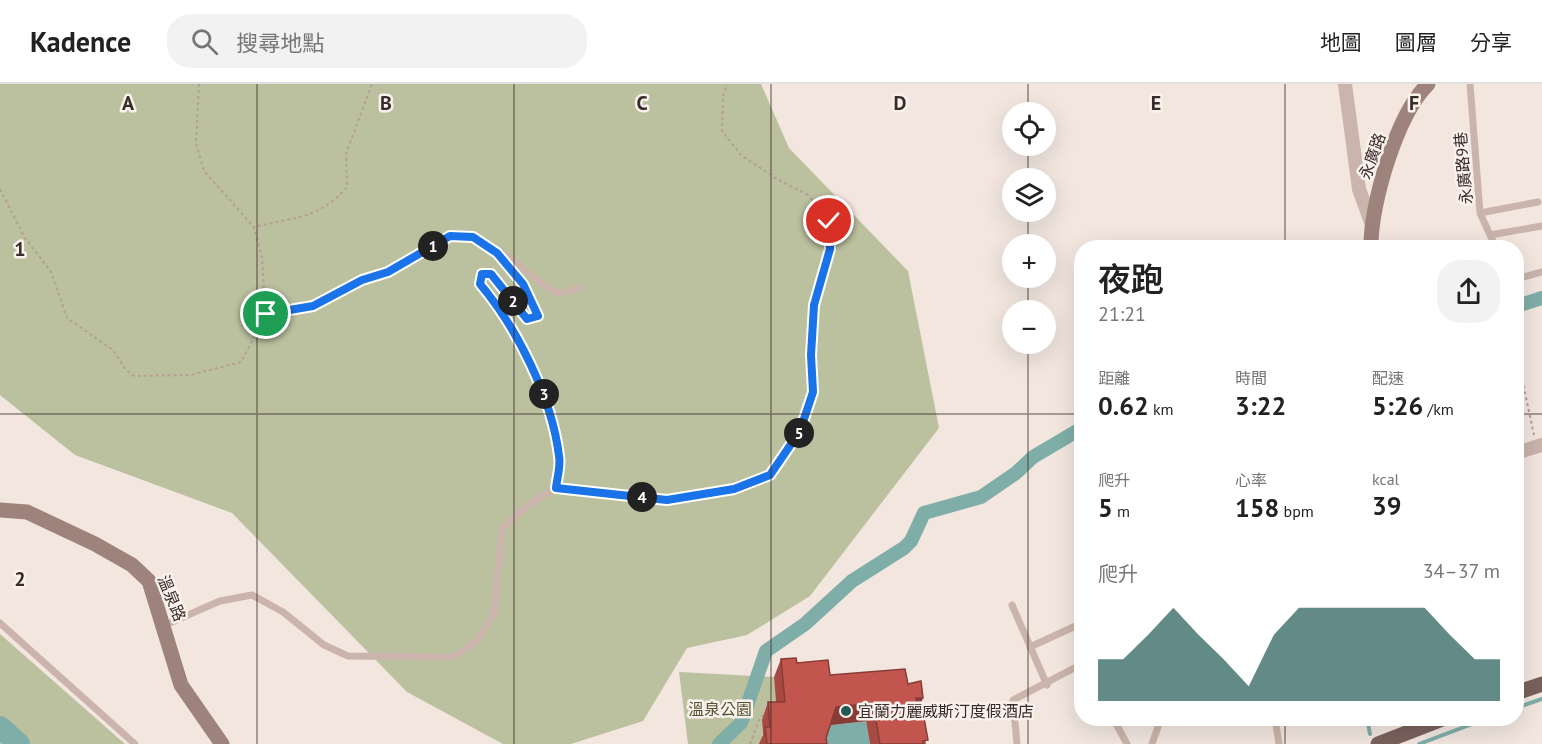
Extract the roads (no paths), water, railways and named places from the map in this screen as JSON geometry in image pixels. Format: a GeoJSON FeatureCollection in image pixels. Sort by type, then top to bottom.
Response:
{"type":"FeatureCollection","features":[{"type":"Feature","properties":{"kind":"main road"},"geometry":{"type":"LineString","coordinates":[[1524,690],[1542,684]]}},
{"type":"Feature","properties":{"kind":"main road"},"geometry":{"type":"LineString","coordinates":[[1378,744],[1418,726]]}},
{"type":"Feature","properties":{"kind":"street"},"geometry":{"type":"LineString","coordinates":[[1345,84],[1359,189],[1372,225]]}},
{"type":"Feature","properties":{"kind":"street","name":"永廣路"},"geometry":{"type":"LineString","coordinates":[[1371,240],[1381,178],[1406,120],[1428,84]]}},
{"type":"Feature","properties":{"kind":"street"},"geometry":{"type":"LineString","coordinates":[[1524,451],[1540,446]]}},
{"type":"Feature","properties":{"kind":"street","name":"溫泉路"},"geometry":{"type":"LineString","coordinates":[[0,510],[27,512],[132,565],[149,581],[165,625],[182,685],[222,744]]}},
{"type":"Feature","properties":{"kind":"lane","name":"永廣路9巷"},"geometry":{"type":"LineString","coordinates":[[1470,84],[1480,213],[1492,240]]}},
{"type":"Feature","properties":{"kind":"lane"},"geometry":{"type":"LineString","coordinates":[[1480,213],[1538,202]]}},
{"type":"Feature","properties":{"kind":"lane"},"geometry":{"type":"LineString","coordinates":[[1490,235],[1542,226]]}},
{"type":"Feature","properties":{"kind":"lane"},"geometry":{"type":"LineString","coordinates":[[165,625],[220,602],[252,595],[283,612],[324,645],[348,656],[454,657],[477,640],[494,613],[502,529],[529,504],[556,488],[560,457],[544,393],[495,301],[480,284],[482,274],[491,274],[527,319],[538,316],[523,284],[497,253],[473,237],[450,236],[388,272],[362,280],[313,306],[266,314]]}},
{"type":"Feature","properties":{"kind":"lane"},"geometry":{"type":"LineString","coordinates":[[487,246],[513,257],[546,287],[561,293],[579,288]]}},
{"type":"Feature","properties":{"kind":"lane"},"geometry":{"type":"LineString","coordinates":[[1524,277],[1542,272]]}},
{"type":"Feature","properties":{"kind":"lane"},"geometry":{"type":"LineString","coordinates":[[1012,605],[1047,685]]}},
{"type":"Feature","properties":{"kind":"lane"},"geometry":{"type":"LineString","coordinates":[[0,623],[135,744]]}},
{"type":"Feature","properties":{"kind":"lane"},"geometry":{"type":"LineString","coordinates":[[1030,647],[1074,627]]}},
{"type":"Feature","properties":{"kind":"lane"},"geometry":{"type":"LineString","coordinates":[[1017,744],[1013,700],[1047,685],[1074,669]]}},
{"type":"Feature","properties":{"kind":"lane"},"geometry":{"type":"LineString","coordinates":[[1117,726],[1127,744]]}},
{"type":"Feature","properties":{"kind":"lane"},"geometry":{"type":"LineString","coordinates":[[1276,726],[1279,744]]}},
{"type":"Feature","properties":{"kind":"lane"},"geometry":{"type":"LineString","coordinates":[[1152,744],[1158,727]]}},
{"type":"Feature","properties":{"kind":"water"},"geometry":{"type":"Polygon","coordinates":[[[866,721],[870,744],[824,744],[830,725],[866,721]]]}},
{"type":"Feature","properties":{"kind":"waterway"},"geometry":{"type":"LineString","coordinates":[[1524,304],[1542,298]]}},
{"type":"Feature","properties":{"kind":"waterway"},"geometry":{"type":"LineString","coordinates":[[719,744],[741,723],[766,651],[805,624],[852,581],[904,548],[911,541],[924,513],[981,497],[1016,473],[1033,457],[1074,433]]}},
{"type":"Feature","properties":{"kind":"waterway"},"geometry":{"type":"LineString","coordinates":[[1524,705],[1542,699]]}},
{"type":"Feature","properties":{"kind":"waterway"},"geometry":{"type":"LineString","coordinates":[[1368,726],[1370,734]]}},
{"type":"Feature","properties":{"kind":"waterway"},"geometry":{"type":"LineString","coordinates":[[1419,744],[1467,726]]}},
{"type":"Feature","properties":{"kind":"waterway"},"geometry":{"type":"LineString","coordinates":[[0,727],[19,744]]}},
{"type":"Feature","properties":{"kind":"place","name":"宜蘭力麗威斯汀度假酒店"},"geometry":{"type":"Point","coordinates":[846,711]}},
{"type":"Feature","properties":{"kind":"park label","name":"溫泉公園"},"geometry":{"type":"Point","coordinates":[720,709]}}]}
